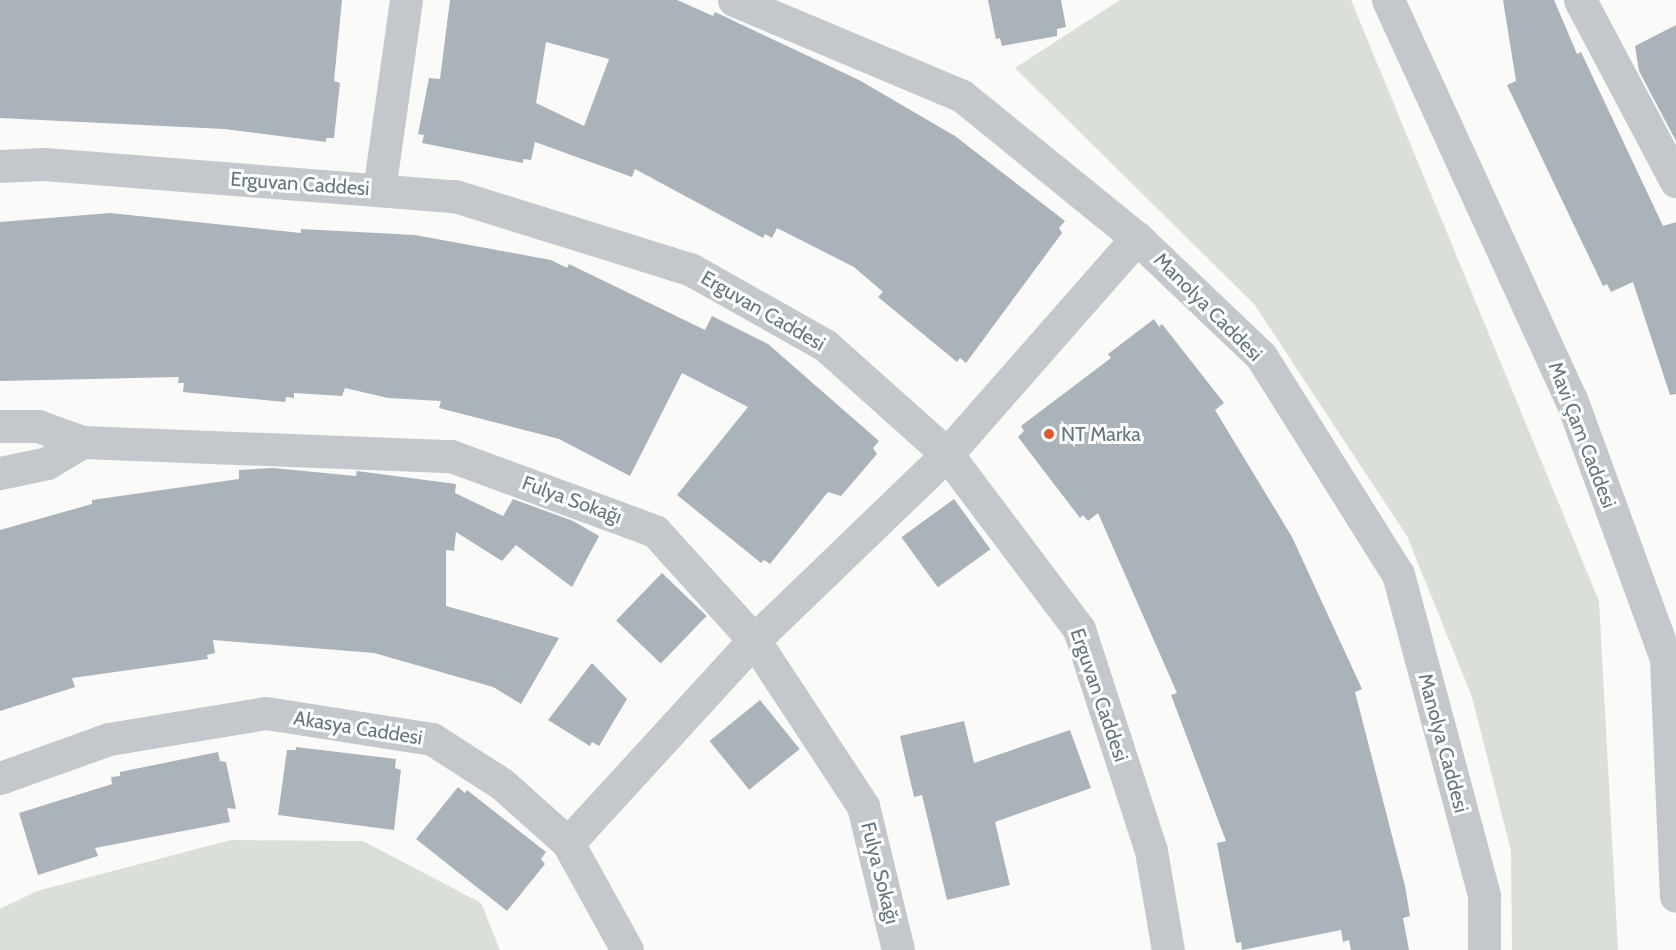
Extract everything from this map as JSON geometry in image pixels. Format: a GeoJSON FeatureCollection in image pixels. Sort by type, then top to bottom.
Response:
{"type":"FeatureCollection","features":[{"type":"Feature","properties":{"kind":"street"},"geometry":{"type":"LineString","coordinates":[[379,190],[406,0]]}},
{"type":"Feature","properties":{"kind":"street","name":"Manolya Caddesi"},"geometry":{"type":"LineString","coordinates":[[734,0],[962,96],[1137,238],[1261,356],[1398,574],[1484,896],[1484,950]]}},
{"type":"Feature","properties":{"kind":"street","name":"Mavi Çam Caddesi"},"geometry":{"type":"LineString","coordinates":[[1388,0],[1571,399],[1666,659],[1676,896]]}},
{"type":"Feature","properties":{"kind":"street"},"geometry":{"type":"LineString","coordinates":[[1580,0],[1676,181]]}},
{"type":"Feature","properties":{"kind":"street","name":"Erguvan Caddesi"},"geometry":{"type":"LineString","coordinates":[[0,166],[44,164],[455,196],[690,269],[825,345],[947,454],[1079,629],[1151,851],[1168,950]]}},
{"type":"Feature","properties":{"kind":"street"},"geometry":{"type":"LineString","coordinates":[[567,843],[754,640],[947,454],[1137,238]]}},
{"type":"Feature","properties":{"kind":"street","name":"Fulya Sokağı"},"geometry":{"type":"LineString","coordinates":[[0,426],[38,426],[82,442],[451,456],[655,531],[754,640],[864,806],[898,950]]}},
{"type":"Feature","properties":{"kind":"street"},"geometry":{"type":"LineString","coordinates":[[0,473],[47,463],[82,442]]}},
{"type":"Feature","properties":{"kind":"street","name":"Akasya Caddesi"},"geometry":{"type":"LineString","coordinates":[[0,778],[109,739],[266,713],[432,739],[502,784],[567,843],[627,950]]}},
{"type":"Feature","properties":{"kind":"shaded area"},"geometry":{"type":"Polygon","coordinates":[[[1120,0],[1351,0],[1599,601],[1618,950],[1512,950],[1511,851],[1472,697],[1407,536],[1254,304],[1015,68],[1120,0]]]}},
{"type":"Feature","properties":{"kind":"shaded area"},"geometry":{"type":"Polygon","coordinates":[[[231,840],[363,841],[481,903],[500,950],[0,950],[0,909],[37,891],[231,840]]]}},
{"type":"Feature","properties":{"kind":"building"},"geometry":{"type":"Polygon","coordinates":[[[0,0],[342,0],[334,81],[340,83],[334,138],[326,138],[326,142],[224,129],[0,118],[0,0]]]}},
{"type":"Feature","properties":{"kind":"building"},"geometry":{"type":"Polygon","coordinates":[[[450,0],[677,0],[713,16],[715,12],[859,80],[955,136],[1065,221],[1059,228],[1062,233],[966,363],[960,358],[957,362],[878,297],[883,292],[854,267],[777,228],[772,238],[765,234],[763,238],[635,169],[632,177],[535,142],[531,160],[523,159],[523,163],[422,143],[424,135],[418,134],[429,78],[440,79],[450,0]],[[546,42],[536,103],[584,126],[609,59],[546,42]]]}},
{"type":"Feature","properties":{"kind":"building"},"geometry":{"type":"Polygon","coordinates":[[[988,0],[1061,0],[1066,27],[1057,29],[1057,36],[1002,46],[1000,38],[996,39],[988,0]]]}},
{"type":"Feature","properties":{"kind":"building"},"geometry":{"type":"Polygon","coordinates":[[[1503,0],[1554,0],[1577,54],[1581,52],[1663,226],[1676,222],[1676,394],[1670,395],[1633,282],[1611,292],[1607,284],[1603,286],[1507,85],[1516,81],[1503,0]]]}},
{"type":"Feature","properties":{"kind":"building"},"geometry":{"type":"Polygon","coordinates":[[[1676,25],[1676,141],[1639,71],[1635,46],[1676,25]]]}},
{"type":"Feature","properties":{"kind":"building"},"geometry":{"type":"Polygon","coordinates":[[[110,213],[301,233],[301,229],[415,235],[551,260],[567,268],[569,264],[705,330],[712,316],[768,344],[879,441],[873,448],[877,454],[841,496],[828,492],[770,564],[764,560],[761,563],[677,495],[748,407],[682,373],[630,476],[559,439],[439,408],[441,401],[388,398],[345,388],[342,396],[294,393],[294,398],[286,397],[285,402],[183,392],[184,383],[178,383],[179,377],[0,381],[0,222],[110,213]]]}},
{"type":"Feature","properties":{"kind":"building"},"geometry":{"type":"Polygon","coordinates":[[[1154,319],[1159,327],[1162,324],[1224,403],[1215,410],[1292,537],[1362,689],[1355,692],[1405,886],[1410,916],[1403,918],[1409,950],[1351,950],[1349,940],[1343,942],[1341,930],[1242,950],[1241,942],[1236,943],[1217,843],[1226,841],[1171,695],[1177,693],[1098,513],[1088,521],[1083,515],[1080,518],[1018,437],[1024,431],[1021,426],[1111,358],[1108,354],[1154,319]]]}},
{"type":"Feature","properties":{"kind":"building"},"geometry":{"type":"Polygon","coordinates":[[[273,468],[356,476],[357,471],[456,484],[455,493],[503,516],[513,499],[573,521],[599,536],[572,587],[516,545],[502,561],[456,532],[454,551],[446,550],[446,606],[559,638],[521,704],[493,687],[374,653],[213,640],[215,653],[207,655],[208,659],[72,678],[75,687],[0,711],[0,530],[92,504],[92,500],[239,479],[239,470],[273,468]]]}},
{"type":"Feature","properties":{"kind":"building"},"geometry":{"type":"Polygon","coordinates":[[[954,499],[990,549],[938,587],[901,537],[954,499]]]}},
{"type":"Feature","properties":{"kind":"building"},"geometry":{"type":"Polygon","coordinates":[[[662,573],[707,616],[661,664],[616,620],[662,573]]]}},
{"type":"Feature","properties":{"kind":"building"},"geometry":{"type":"Polygon","coordinates":[[[592,663],[627,699],[599,746],[592,742],[590,746],[548,720],[592,663]]]}},
{"type":"Feature","properties":{"kind":"building"},"geometry":{"type":"Polygon","coordinates":[[[760,700],[800,749],[749,790],[709,741],[760,700]]]}},
{"type":"Feature","properties":{"kind":"building"},"geometry":{"type":"Polygon","coordinates":[[[964,721],[974,763],[1070,730],[1091,788],[995,822],[1010,885],[947,900],[922,795],[914,797],[900,736],[964,721]]]}},
{"type":"Feature","properties":{"kind":"building"},"geometry":{"type":"Polygon","coordinates":[[[296,747],[396,759],[395,768],[401,770],[394,830],[278,815],[287,750],[296,750],[296,747]]]}},
{"type":"Feature","properties":{"kind":"building"},"geometry":{"type":"Polygon","coordinates":[[[218,752],[220,761],[226,762],[236,809],[227,808],[230,822],[95,848],[98,856],[38,875],[19,813],[112,784],[111,777],[120,776],[120,772],[218,752]]]}},
{"type":"Feature","properties":{"kind":"building"},"geometry":{"type":"Polygon","coordinates":[[[458,787],[465,793],[467,790],[546,852],[541,859],[545,864],[507,911],[416,839],[458,787]]]}},
{"type":"Feature","properties":{"kind":"place","name":"NT Marka"},"geometry":{"type":"Point","coordinates":[1049,434]}}]}
